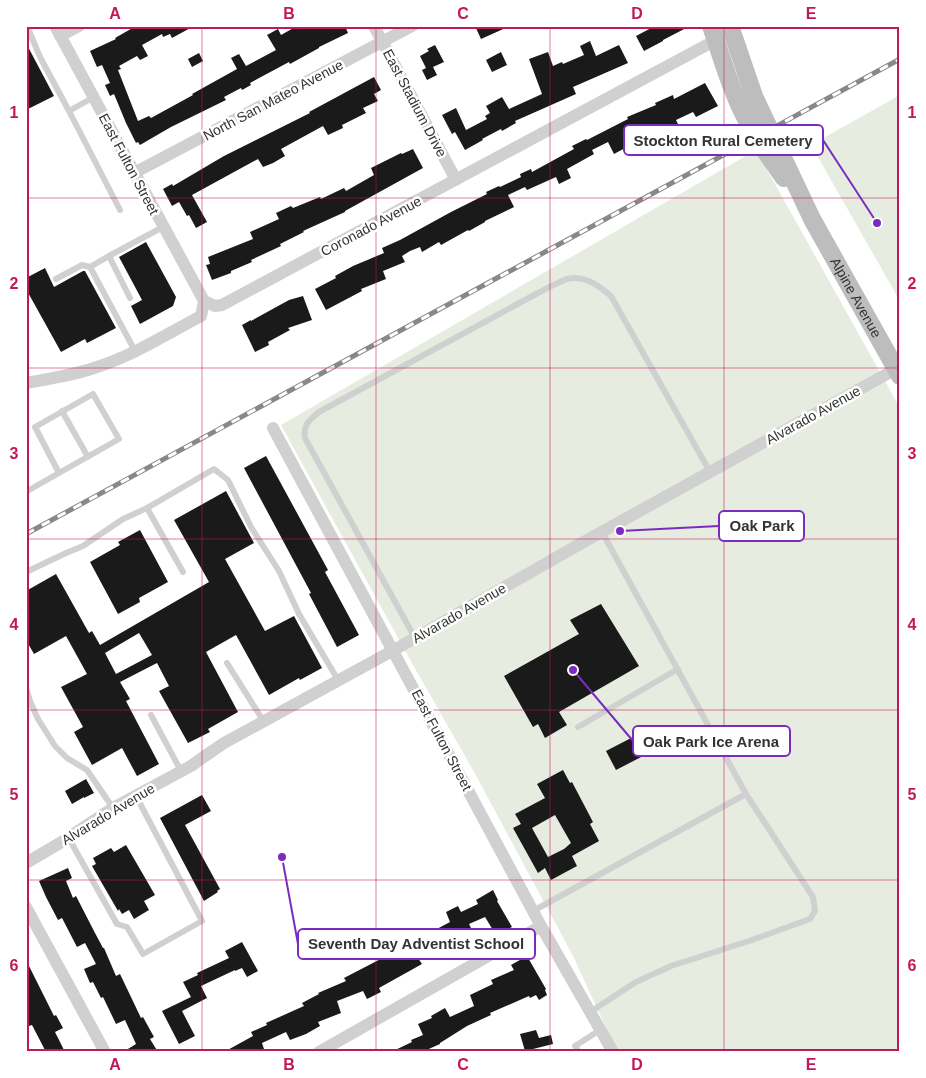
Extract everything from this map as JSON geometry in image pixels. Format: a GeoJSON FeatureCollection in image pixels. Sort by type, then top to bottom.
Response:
{"type":"FeatureCollection","features":[{"type":"Feature","properties":{"kind":"street"},"geometry":{"type":"LineString","coordinates":[[58,31],[78,26]]}},
{"type":"Feature","properties":{"kind":"street","name":"East Stadium Drive"},"geometry":{"type":"LineString","coordinates":[[374,26],[456,180]]}},
{"type":"Feature","properties":{"kind":"street","name":"North San Mateo Avenue"},"geometry":{"type":"LineString","coordinates":[[134,173],[412,26]]}},
{"type":"Feature","properties":{"kind":"street","name":"Alpine Avenue"},"geometry":{"type":"LineString","coordinates":[[730,26],[754,96],[812,219],[898,373]]}},
{"type":"Feature","properties":{"kind":"street","name":"East Fulton Street"},"geometry":{"type":"LineString","coordinates":[[58,31],[204,301]]}},
{"type":"Feature","properties":{"kind":"street","name":"Alpine Avenue"},"geometry":{"type":"LineString","coordinates":[[713,33],[734,93],[756,137],[812,219]]}},
{"type":"Feature","properties":{"kind":"street","name":"Coronado Avenue"},"geometry":{"type":"LineString","coordinates":[[204,301],[215,306],[222,305],[456,180],[713,33]]}},
{"type":"Feature","properties":{"kind":"street"},"geometry":{"type":"LineString","coordinates":[[26,383],[99,367],[134,352],[201,316],[204,301]]}},
{"type":"Feature","properties":{"kind":"street","name":"Alvarado Avenue"},"geometry":{"type":"LineString","coordinates":[[26,863],[113,808],[181,771],[224,744],[710,472],[898,373]]}},
{"type":"Feature","properties":{"kind":"street","name":"East Fulton Street"},"geometry":{"type":"LineString","coordinates":[[273,428],[541,926],[613,1052]]}},
{"type":"Feature","properties":{"kind":"street"},"geometry":{"type":"LineString","coordinates":[[26,907],[105,1052]]}},
{"type":"Feature","properties":{"kind":"street"},"geometry":{"type":"LineString","coordinates":[[319,1052],[541,926]]}},
{"type":"Feature","properties":{"kind":"lane"},"geometry":{"type":"LineString","coordinates":[[27,26],[40,57],[120,210]]}},
{"type":"Feature","properties":{"kind":"lane"},"geometry":{"type":"LineString","coordinates":[[69,111],[94,98]]}},
{"type":"Feature","properties":{"kind":"lane"},"geometry":{"type":"LineString","coordinates":[[56,279],[82,265],[90,267],[163,227]]}},
{"type":"Feature","properties":{"kind":"lane"},"geometry":{"type":"LineString","coordinates":[[109,256],[130,298]]}},
{"type":"Feature","properties":{"kind":"lane"},"geometry":{"type":"LineString","coordinates":[[90,267],[134,352]]}},
{"type":"Feature","properties":{"kind":"lane"},"geometry":{"type":"LineString","coordinates":[[415,638],[305,438],[304,430],[307,423],[319,412],[570,277],[583,279],[595,284],[611,296],[710,472]]}},
{"type":"Feature","properties":{"kind":"lane"},"geometry":{"type":"LineString","coordinates":[[27,489],[59,473],[119,439],[93,394],[35,427],[59,473]]}},
{"type":"Feature","properties":{"kind":"lane"},"geometry":{"type":"LineString","coordinates":[[62,412],[88,456]]}},
{"type":"Feature","properties":{"kind":"lane"},"geometry":{"type":"LineString","coordinates":[[26,572],[83,546],[123,519],[147,508],[214,470],[228,480],[251,527],[278,571],[299,614],[338,680]]}},
{"type":"Feature","properties":{"kind":"lane"},"geometry":{"type":"LineString","coordinates":[[147,508],[183,572]]}},
{"type":"Feature","properties":{"kind":"lane"},"geometry":{"type":"LineString","coordinates":[[590,1012],[636,982],[671,966],[810,919],[815,911],[813,897],[746,794],[602,532]]}},
{"type":"Feature","properties":{"kind":"lane"},"geometry":{"type":"LineString","coordinates":[[227,663],[264,722]]}},
{"type":"Feature","properties":{"kind":"lane"},"geometry":{"type":"LineString","coordinates":[[578,726],[678,669]]}},
{"type":"Feature","properties":{"kind":"lane"},"geometry":{"type":"LineString","coordinates":[[26,688],[38,719],[55,746],[67,758],[87,770],[113,808]]}},
{"type":"Feature","properties":{"kind":"lane"},"geometry":{"type":"LineString","coordinates":[[152,715],[181,771]]}},
{"type":"Feature","properties":{"kind":"lane"},"geometry":{"type":"LineString","coordinates":[[533,911],[746,794]]}},
{"type":"Feature","properties":{"kind":"lane"},"geometry":{"type":"LineString","coordinates":[[68,837],[117,924],[127,927],[143,954],[202,921],[136,796]]}},
{"type":"Feature","properties":{"kind":"lane"},"geometry":{"type":"LineString","coordinates":[[578,1052],[575,1046],[600,1030]]}},
{"type":"Feature","properties":{"kind":"shaded area"},"geometry":{"type":"Polygon","coordinates":[[[900,95],[900,301],[811,145],[900,95]]]}},
{"type":"Feature","properties":{"kind":"shaded area"},"geometry":{"type":"Polygon","coordinates":[[[756,150],[900,408],[900,1052],[619,1052],[612,1041],[573,956],[473,770],[281,425],[756,150]]]}},
{"type":"Feature","properties":{"kind":"building"},"geometry":{"type":"Polygon","coordinates":[[[136,26],[194,26],[172,38],[170,34],[163,37],[162,34],[142,45],[148,56],[140,60],[137,56],[119,66],[121,69],[118,70],[138,121],[149,116],[151,118],[237,69],[231,58],[239,54],[246,66],[276,50],[267,35],[278,29],[281,35],[297,26],[345,26],[348,33],[290,64],[289,62],[250,83],[251,85],[242,90],[241,88],[224,97],[226,100],[171,127],[140,145],[138,142],[136,143],[114,94],[110,96],[105,85],[110,83],[102,65],[97,67],[90,51],[116,39],[136,26]]]}},
{"type":"Feature","properties":{"kind":"building"},"geometry":{"type":"Polygon","coordinates":[[[475,26],[510,26],[481,39],[475,26]]]}},
{"type":"Feature","properties":{"kind":"building"},"geometry":{"type":"Polygon","coordinates":[[[655,26],[690,26],[644,51],[636,36],[655,26]]]}},
{"type":"Feature","properties":{"kind":"building"},"geometry":{"type":"Polygon","coordinates":[[[590,41],[596,56],[619,45],[628,63],[573,87],[576,94],[515,121],[516,123],[482,139],[465,150],[455,132],[452,134],[442,115],[456,108],[466,130],[487,119],[485,116],[490,113],[486,106],[502,97],[509,109],[542,94],[529,59],[548,52],[553,66],[562,62],[563,64],[584,55],[580,46],[590,41]]]}},
{"type":"Feature","properties":{"kind":"building"},"geometry":{"type":"Polygon","coordinates":[[[26,43],[54,96],[26,110],[26,43]]]}},
{"type":"Feature","properties":{"kind":"building"},"geometry":{"type":"Polygon","coordinates":[[[435,45],[444,62],[433,67],[437,75],[427,80],[422,70],[426,68],[420,56],[429,51],[427,49],[435,45]]]}},
{"type":"Feature","properties":{"kind":"building"},"geometry":{"type":"Polygon","coordinates":[[[501,52],[507,65],[492,72],[486,60],[501,52]]]}},
{"type":"Feature","properties":{"kind":"building"},"geometry":{"type":"Polygon","coordinates":[[[199,53],[203,61],[192,67],[188,59],[199,53]]]}},
{"type":"Feature","properties":{"kind":"building"},"geometry":{"type":"Polygon","coordinates":[[[374,77],[381,90],[374,94],[378,101],[363,108],[366,113],[342,125],[343,128],[328,135],[323,126],[281,149],[285,156],[273,163],[263,167],[258,159],[192,195],[207,222],[196,228],[179,202],[172,206],[163,189],[172,184],[173,186],[224,156],[310,113],[374,77]]]}},
{"type":"Feature","properties":{"kind":"building"},"geometry":{"type":"Polygon","coordinates":[[[705,83],[718,106],[696,117],[693,112],[676,120],[679,126],[668,131],[666,127],[625,144],[627,147],[614,154],[608,142],[592,150],[594,154],[567,169],[571,178],[559,184],[556,177],[527,190],[525,187],[508,195],[514,207],[441,245],[439,242],[422,252],[420,247],[410,251],[402,256],[405,262],[383,271],[386,279],[361,289],[362,291],[326,310],[315,289],[336,278],[335,276],[384,253],[382,248],[487,194],[486,192],[521,177],[520,174],[531,169],[532,172],[574,149],[572,146],[628,119],[627,117],[656,105],[655,103],[673,95],[674,99],[705,83]]]}},
{"type":"Feature","properties":{"kind":"building"},"geometry":{"type":"Polygon","coordinates":[[[413,149],[423,168],[345,212],[303,231],[280,244],[281,246],[251,260],[252,262],[212,280],[206,265],[210,264],[208,257],[253,239],[250,232],[279,219],[276,213],[291,206],[293,208],[320,197],[321,199],[344,188],[346,191],[374,175],[371,168],[413,149]]]}},
{"type":"Feature","properties":{"kind":"building"},"geometry":{"type":"Polygon","coordinates":[[[146,242],[176,297],[173,306],[140,324],[131,306],[142,300],[119,257],[146,242]]]}},
{"type":"Feature","properties":{"kind":"building"},"geometry":{"type":"Polygon","coordinates":[[[45,268],[54,287],[85,271],[116,328],[87,343],[85,339],[61,352],[26,289],[26,278],[45,268]]]}},
{"type":"Feature","properties":{"kind":"building"},"geometry":{"type":"Polygon","coordinates":[[[303,296],[312,320],[288,328],[290,330],[268,342],[269,345],[255,352],[242,325],[289,300],[303,296]]]}},
{"type":"Feature","properties":{"kind":"building"},"geometry":{"type":"Polygon","coordinates":[[[266,456],[328,570],[325,572],[359,635],[337,647],[309,594],[311,593],[244,468],[266,456]]]}},
{"type":"Feature","properties":{"kind":"building"},"geometry":{"type":"Polygon","coordinates":[[[226,491],[254,543],[225,559],[265,631],[294,616],[322,668],[300,680],[299,678],[269,695],[236,635],[206,652],[238,712],[208,729],[210,732],[188,743],[159,691],[169,686],[157,663],[120,682],[130,699],[126,701],[159,764],[137,776],[122,748],[92,765],[74,732],[83,727],[61,687],[87,674],[66,636],[34,654],[26,640],[26,591],[56,574],[89,633],[92,631],[100,645],[209,582],[174,520],[226,491]],[[139,633],[105,653],[116,674],[152,655],[139,633]]]}},
{"type":"Feature","properties":{"kind":"building"},"geometry":{"type":"Polygon","coordinates":[[[140,530],[168,582],[139,598],[140,602],[118,614],[90,562],[120,545],[118,542],[140,530]]]}},
{"type":"Feature","properties":{"kind":"building"},"geometry":{"type":"Polygon","coordinates":[[[601,604],[639,666],[559,712],[567,725],[545,738],[538,724],[533,727],[504,676],[579,634],[570,620],[601,604]]]}},
{"type":"Feature","properties":{"kind":"building"},"geometry":{"type":"Polygon","coordinates":[[[635,736],[645,755],[616,770],[606,751],[635,736]]]}},
{"type":"Feature","properties":{"kind":"building"},"geometry":{"type":"Polygon","coordinates":[[[563,770],[570,783],[572,782],[593,822],[590,824],[599,841],[572,856],[577,866],[551,880],[545,868],[538,873],[513,828],[521,824],[515,814],[545,798],[537,784],[563,770]],[[555,815],[532,828],[548,857],[571,843],[555,815]]]}},
{"type":"Feature","properties":{"kind":"building"},"geometry":{"type":"Polygon","coordinates":[[[86,779],[94,793],[72,804],[65,791],[86,779]]]}},
{"type":"Feature","properties":{"kind":"building"},"geometry":{"type":"Polygon","coordinates":[[[202,795],[211,811],[185,825],[220,889],[204,901],[160,818],[202,795]]]}},
{"type":"Feature","properties":{"kind":"building"},"geometry":{"type":"Polygon","coordinates":[[[126,845],[155,895],[144,901],[149,910],[134,919],[129,910],[122,914],[119,909],[118,911],[92,866],[96,864],[93,858],[111,848],[114,852],[126,845]]]}},
{"type":"Feature","properties":{"kind":"building"},"geometry":{"type":"Polygon","coordinates":[[[68,868],[72,878],[66,881],[73,898],[76,896],[104,948],[116,976],[120,974],[141,1018],[143,1017],[154,1037],[150,1039],[158,1052],[123,1052],[136,1044],[125,1020],[116,1024],[103,997],[101,998],[93,982],[90,983],[84,969],[96,964],[85,943],[77,947],[62,918],[58,920],[46,897],[39,881],[68,868]]]}},
{"type":"Feature","properties":{"kind":"building"},"geometry":{"type":"Polygon","coordinates":[[[493,890],[512,927],[496,935],[485,917],[469,924],[476,938],[447,953],[443,945],[418,958],[422,964],[379,988],[381,992],[367,999],[363,991],[337,1001],[341,1013],[318,1022],[320,1026],[306,1034],[290,1040],[286,1032],[262,1043],[265,1052],[224,1052],[253,1036],[251,1032],[267,1025],[266,1023],[304,1006],[302,1003],[318,993],[346,981],[344,978],[396,951],[417,937],[418,939],[450,922],[446,912],[458,906],[461,912],[478,904],[476,900],[493,890]]]}},
{"type":"Feature","properties":{"kind":"building"},"geometry":{"type":"Polygon","coordinates":[[[242,942],[258,971],[247,977],[242,968],[201,986],[207,998],[182,1011],[195,1036],[179,1044],[162,1011],[191,997],[183,982],[198,975],[197,973],[229,958],[225,951],[242,942]]]}},
{"type":"Feature","properties":{"kind":"building"},"geometry":{"type":"Polygon","coordinates":[[[527,956],[546,989],[547,995],[539,1000],[536,995],[530,998],[529,996],[490,1013],[491,1015],[467,1026],[440,1044],[422,1052],[391,1052],[423,1035],[418,1024],[432,1018],[431,1016],[445,1008],[450,1017],[474,1006],[470,995],[493,984],[491,980],[514,970],[511,965],[527,956]]]}},
{"type":"Feature","properties":{"kind":"building"},"geometry":{"type":"Polygon","coordinates":[[[26,960],[54,1016],[56,1015],[63,1028],[55,1032],[65,1052],[46,1052],[32,1025],[29,1026],[26,1020],[26,960]]]}},
{"type":"Feature","properties":{"kind":"building"},"geometry":{"type":"Polygon","coordinates":[[[536,1030],[539,1038],[551,1035],[553,1044],[525,1051],[520,1034],[536,1030]]]}},
{"type":"Feature","properties":{"kind":"railway"},"geometry":{"type":"LineString","coordinates":[[26,534],[900,59]]}},
{"type":"Feature","properties":{"kind":"place","name":"Stockton Rural Cemetery"},"geometry":{"type":"Point","coordinates":[877,223]}},
{"type":"Feature","properties":{"kind":"place","name":"Oak Park"},"geometry":{"type":"Point","coordinates":[620,531]}},
{"type":"Feature","properties":{"kind":"place","name":"Oak Park Ice Arena"},"geometry":{"type":"Point","coordinates":[573,670]}},
{"type":"Feature","properties":{"kind":"place","name":"Seventh Day Adventist School"},"geometry":{"type":"Point","coordinates":[282,857]}}]}
